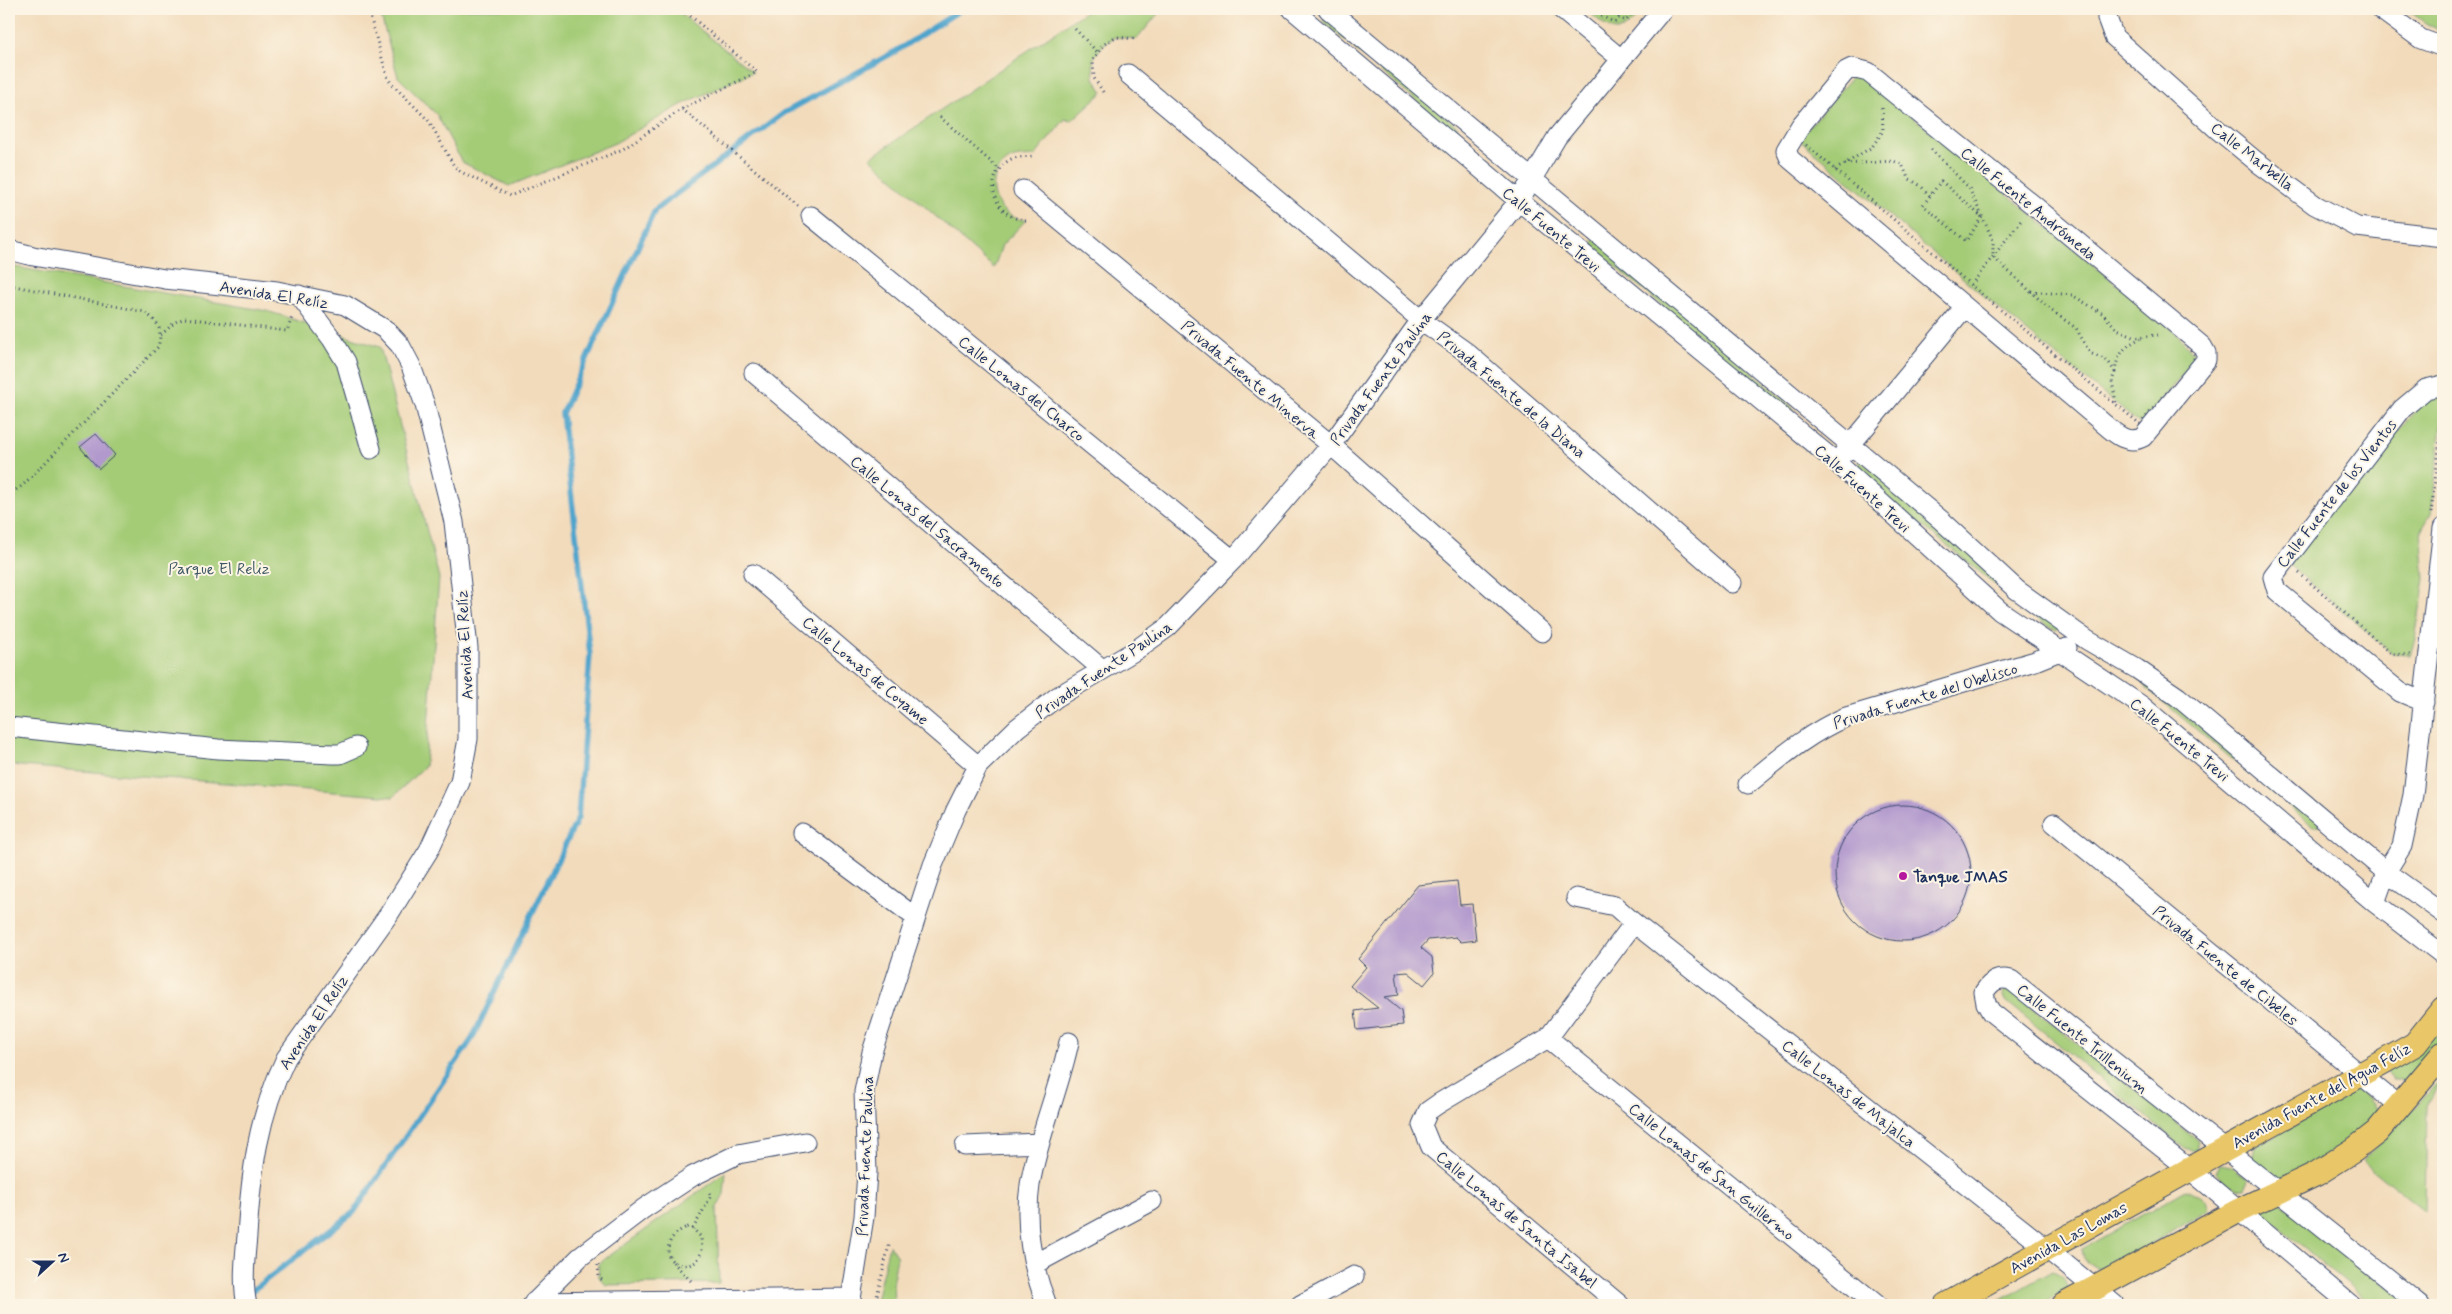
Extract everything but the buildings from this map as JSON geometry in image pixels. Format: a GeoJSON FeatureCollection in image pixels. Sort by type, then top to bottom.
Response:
{"type":"FeatureCollection","features":[{"type":"Feature","properties":{"kind":"main road","name":"Avenida Fuente del Agua Felíz"},"geometry":{"type":"LineString","coordinates":[[2189,1169],[2415,1044],[2443,1009]]}},
{"type":"Feature","properties":{"kind":"main road","name":"Avenida Fuente del Agua Felíz"},"geometry":{"type":"LineString","coordinates":[[2238,1211],[2316,1174],[2354,1150],[2377,1132],[2443,1054]]}},
{"type":"Feature","properties":{"kind":"main road","name":"Avenida Las Lomas"},"geometry":{"type":"LineString","coordinates":[[1946,1305],[2189,1169]]}},
{"type":"Feature","properties":{"kind":"main road"},"geometry":{"type":"LineString","coordinates":[[2064,1305],[2238,1211]]}},
{"type":"Feature","properties":{"kind":"street","name":"Calle Fuente Trevi"},"geometry":{"type":"LineString","coordinates":[[1292,9],[1519,201],[1836,462],[2000,611],[2142,706],[2375,903],[2443,955]]}},
{"type":"Feature","properties":{"kind":"street","name":"Calle Fuente Trevi"},"geometry":{"type":"LineString","coordinates":[[1328,9],[1941,520],[2016,590],[2087,640],[2137,669],[2178,697],[2386,872],[2443,913]]}},
{"type":"Feature","properties":{"kind":"street"},"geometry":{"type":"LineString","coordinates":[[1561,9],[1621,59]]}},
{"type":"Feature","properties":{"kind":"street","name":"Privada Fuente Paulina"},"geometry":{"type":"LineString","coordinates":[[850,1302],[864,1217],[867,1172],[864,1092],[872,1052],[915,918],[956,810],[978,766],[1017,728],[1057,697],[1136,650],[1168,628],[1233,560],[1331,445],[1421,320],[1519,201],[1558,137],[1663,9]]}},
{"type":"Feature","properties":{"kind":"street","name":"Calle Marbella"},"geometry":{"type":"LineString","coordinates":[[2108,9],[2107,18],[2114,36],[2218,130],[2257,162],[2316,205],[2357,227],[2443,237]]}},
{"type":"Feature","properties":{"kind":"street"},"geometry":{"type":"LineString","coordinates":[[2380,9],[2421,39],[2443,46]]}},
{"type":"Feature","properties":{"kind":"street","name":"Calle Fuente Andrómeda"},"geometry":{"type":"LineString","coordinates":[[1849,69],[1862,69],[1868,72],[2032,204],[2202,346],[2206,353],[2206,360],[2149,431],[2138,440],[2130,442],[2097,418],[1964,308],[1788,155],[1788,146],[1801,125],[1849,69]]}},
{"type":"Feature","properties":{"kind":"street","name":"Privada Fuente de la Diana"},"geometry":{"type":"LineString","coordinates":[[1128,74],[1421,320],[1466,352],[1732,583]]}},
{"type":"Feature","properties":{"kind":"street","name":"Privada Fuente Minerva"},"geometry":{"type":"LineString","coordinates":[[1023,190],[1331,445],[1542,632]]}},
{"type":"Feature","properties":{"kind":"street","name":"Calle Lomas del Charco"},"geometry":{"type":"LineString","coordinates":[[811,216],[1233,560]]}},
{"type":"Feature","properties":{"kind":"street","name":"Avenida El Relíz"},"geometry":{"type":"LineString","coordinates":[[9,250],[33,256],[165,279],[299,295],[345,305],[370,319],[386,330],[400,345],[411,366],[425,405],[454,522],[468,648],[468,739],[460,782],[429,850],[388,914],[286,1058],[269,1096],[257,1140],[250,1188],[244,1277],[246,1305]]}},
{"type":"Feature","properties":{"kind":"street"},"geometry":{"type":"LineString","coordinates":[[299,295],[332,339],[346,362],[371,449]]}},
{"type":"Feature","properties":{"kind":"street"},"geometry":{"type":"LineString","coordinates":[[1836,462],[1964,308]]}},
{"type":"Feature","properties":{"kind":"street","name":"Calle Lomas del Sacramento"},"geometry":{"type":"LineString","coordinates":[[754,373],[1102,669]]}},
{"type":"Feature","properties":{"kind":"street","name":"Calle Fuente de los Vientos"},"geometry":{"type":"LineString","coordinates":[[2424,702],[2400,692],[2277,592],[2273,578],[2402,409],[2426,389],[2443,385]]}},
{"type":"Feature","properties":{"kind":"street"},"geometry":{"type":"LineString","coordinates":[[2375,903],[2386,872],[2402,846],[2413,795],[2424,702],[2437,521]]}},
{"type":"Feature","properties":{"kind":"street","name":"Calle Lomas de Coyame"},"geometry":{"type":"LineString","coordinates":[[753,574],[978,766]]}},
{"type":"Feature","properties":{"kind":"street","name":"Privada Fuente del Obelisco"},"geometry":{"type":"LineString","coordinates":[[1748,784],[1810,735],[1827,725],[1846,717],[2035,661],[2087,640]]}},
{"type":"Feature","properties":{"kind":"street"},"geometry":{"type":"LineString","coordinates":[[9,727],[218,749],[340,754],[356,746]]}},
{"type":"Feature","properties":{"kind":"street","name":"Privada Fuente de Cibeles"},"geometry":{"type":"LineString","coordinates":[[2054,823],[2399,1106]]}},
{"type":"Feature","properties":{"kind":"street"},"geometry":{"type":"LineString","coordinates":[[802,833],[915,918]]}},
{"type":"Feature","properties":{"kind":"street","name":"Calle Lomas de Majalca"},"geometry":{"type":"LineString","coordinates":[[1576,898],[1616,906],[1634,923],[2047,1249],[2115,1305]]}},
{"type":"Feature","properties":{"kind":"street"},"geometry":{"type":"LineString","coordinates":[[1548,1038],[1634,923]]}},
{"type":"Feature","properties":{"kind":"street","name":"Calle Fuente Trillenium"},"geometry":{"type":"LineString","coordinates":[[2350,1305],[2189,1169],[1991,1012],[1986,1004],[1984,992],[1992,982],[1998,979],[2011,980],[2420,1305]]}},
{"type":"Feature","properties":{"kind":"street","name":"Calle Lomas de Santa Isabel"},"geometry":{"type":"LineString","coordinates":[[1548,1038],[1438,1104],[1428,1111],[1422,1126],[1431,1147],[1620,1305]]}},
{"type":"Feature","properties":{"kind":"street","name":"Calle Lomas de San Guillermo"},"geometry":{"type":"LineString","coordinates":[[1548,1038],[1877,1305]]}},
{"type":"Feature","properties":{"kind":"street"},"geometry":{"type":"LineString","coordinates":[[1047,1305],[1035,1264],[1028,1218],[1030,1186],[1039,1144],[1062,1077],[1069,1042]]}},
{"type":"Feature","properties":{"kind":"street"},"geometry":{"type":"LineString","coordinates":[[533,1304],[580,1257],[643,1209],[693,1176],[738,1154],[805,1142]]}},
{"type":"Feature","properties":{"kind":"street"},"geometry":{"type":"LineString","coordinates":[[964,1146],[1039,1144]]}},
{"type":"Feature","properties":{"kind":"street"},"geometry":{"type":"LineString","coordinates":[[1035,1264],[1152,1201]]}},
{"type":"Feature","properties":{"kind":"street"},"geometry":{"type":"LineString","coordinates":[[1300,1305],[1354,1276]]}},
{"type":"Feature","properties":{"kind":"street"},"geometry":{"type":"LineString","coordinates":[[533,1304],[850,1302]]}},
{"type":"Feature","properties":{"kind":"path"},"geometry":{"type":"LineString","coordinates":[[368,9],[387,76],[391,83],[429,121],[454,166],[461,172],[510,196],[623,149],[682,108],[757,72],[682,9]]}},
{"type":"Feature","properties":{"kind":"path"},"geometry":{"type":"LineString","coordinates":[[1594,9],[1599,15],[1614,22],[1619,18],[1626,21],[1634,9]]}},
{"type":"Feature","properties":{"kind":"path"},"geometry":{"type":"LineString","coordinates":[[1075,29],[1098,53]]}},
{"type":"Feature","properties":{"kind":"path"},"geometry":{"type":"LineString","coordinates":[[1103,92],[1094,78],[1093,60],[1103,45],[1115,37],[1137,39]]}},
{"type":"Feature","properties":{"kind":"path"},"geometry":{"type":"LineString","coordinates":[[1857,71],[1879,89],[2179,336],[2195,354],[2192,364],[2140,424],[1971,285],[1799,139],[1802,130],[1857,71]]}},
{"type":"Feature","properties":{"kind":"path"},"geometry":{"type":"LineString","coordinates":[[1879,89],[1880,97]]}},
{"type":"Feature","properties":{"kind":"path"},"geometry":{"type":"LineString","coordinates":[[1835,170],[1872,147],[1883,131],[1882,105]]}},
{"type":"Feature","properties":{"kind":"path"},"geometry":{"type":"LineString","coordinates":[[682,108],[788,198]]}},
{"type":"Feature","properties":{"kind":"path"},"geometry":{"type":"LineString","coordinates":[[940,117],[999,170]]}},
{"type":"Feature","properties":{"kind":"path"},"geometry":{"type":"LineString","coordinates":[[1918,127],[1919,122]]}},
{"type":"Feature","properties":{"kind":"path"},"geometry":{"type":"LineString","coordinates":[[1927,144],[1969,188],[1993,240],[1993,256],[2052,311],[2076,328],[2090,353],[2108,361],[2115,372]]}},
{"type":"Feature","properties":{"kind":"path"},"geometry":{"type":"LineString","coordinates":[[1845,164],[1893,161],[1902,164],[1908,178],[1921,186],[1930,196]]}},
{"type":"Feature","properties":{"kind":"path"},"geometry":{"type":"LineString","coordinates":[[1941,180],[1982,217],[1966,241],[1923,205],[1941,180]]}},
{"type":"Feature","properties":{"kind":"path"},"geometry":{"type":"LineString","coordinates":[[1971,285],[2028,211]]}},
{"type":"Feature","properties":{"kind":"path"},"geometry":{"type":"LineString","coordinates":[[9,285],[145,312],[156,322],[161,335]]}},
{"type":"Feature","properties":{"kind":"path"},"geometry":{"type":"LineString","coordinates":[[2030,291],[2072,295],[2102,312],[2117,329],[2141,338]]}},
{"type":"Feature","properties":{"kind":"path"},"geometry":{"type":"LineString","coordinates":[[9,494],[22,486],[158,347],[161,335],[175,322],[185,318],[287,331],[299,295]]}},
{"type":"Feature","properties":{"kind":"path"},"geometry":{"type":"LineString","coordinates":[[2116,404],[2112,381],[2116,362],[2122,351],[2141,338],[2164,334]]}},
{"type":"Feature","properties":{"kind":"path"},"geometry":{"type":"LineString","coordinates":[[2170,334],[2179,336]]}},
{"type":"Feature","properties":{"kind":"path"},"geometry":{"type":"LineString","coordinates":[[2437,521],[2443,417]]}},
{"type":"Feature","properties":{"kind":"path"},"geometry":{"type":"LineString","coordinates":[[2297,572],[2392,654],[2410,655],[2413,647]]}},
{"type":"Feature","properties":{"kind":"path"},"geometry":{"type":"LineString","coordinates":[[693,1229],[711,1196],[704,1188]]}},
{"type":"Feature","properties":{"kind":"path"},"geometry":{"type":"LineString","coordinates":[[693,1229],[701,1237],[703,1244],[701,1257],[692,1264],[679,1265],[670,1260],[668,1245],[672,1238],[681,1230],[693,1229]]}},
{"type":"Feature","properties":{"kind":"path"},"geometry":{"type":"LineString","coordinates":[[875,1305],[889,1245]]}},
{"type":"Feature","properties":{"kind":"green space"},"geometry":{"type":"Polygon","coordinates":[[[379,9],[675,9],[753,72],[681,105],[615,143],[509,186],[462,162],[437,115],[398,77],[379,9]]]}},
{"type":"Feature","properties":{"kind":"green space"},"geometry":{"type":"Polygon","coordinates":[[[1089,9],[1162,9],[1137,39],[1115,37],[1103,45],[1093,59],[1094,78],[1103,92],[1071,121],[1065,119],[1035,156],[1013,158],[1000,169],[995,178],[995,197],[1006,213],[1015,218],[1026,220],[1002,245],[994,268],[870,158],[1089,9]]]}},
{"type":"Feature","properties":{"kind":"green space"},"geometry":{"type":"Polygon","coordinates":[[[1585,9],[1644,9],[1628,26],[1616,30],[1603,24],[1585,9]]]}},
{"type":"Feature","properties":{"kind":"green space"},"geometry":{"type":"Polygon","coordinates":[[[2406,9],[2443,9],[2443,32],[2427,24],[2406,9]]]}},
{"type":"Feature","properties":{"kind":"green space"},"geometry":{"type":"Polygon","coordinates":[[[1325,17],[1458,127],[1450,130],[1326,24],[1323,19],[1325,17]]]}},
{"type":"Feature","properties":{"kind":"green space"},"geometry":{"type":"Polygon","coordinates":[[[1857,71],[2176,333],[2195,355],[2192,364],[2140,424],[1991,302],[1799,139],[1857,71]]]}},
{"type":"Feature","properties":{"kind":"green space"},"geometry":{"type":"Polygon","coordinates":[[[1600,237],[1795,410],[1787,410],[1596,250],[1592,242],[1600,237]]]}},
{"type":"Feature","properties":{"kind":"green space","name":"Parque El Reliz"},"geometry":{"type":"Polygon","coordinates":[[[9,266],[267,311],[380,347],[439,578],[425,766],[393,797],[9,765],[9,266]]]}},
{"type":"Feature","properties":{"kind":"green space"},"geometry":{"type":"Polygon","coordinates":[[[2426,399],[2440,399],[2443,407],[2443,417],[2431,514],[2421,531],[2425,579],[2415,639],[2410,655],[2392,654],[2290,565],[2293,549],[2426,399]]]}},
{"type":"Feature","properties":{"kind":"green space"},"geometry":{"type":"Polygon","coordinates":[[[1860,460],[2061,626],[2056,630],[2047,626],[1862,477],[1858,467],[1860,460]]]}},
{"type":"Feature","properties":{"kind":"green space"},"geometry":{"type":"Polygon","coordinates":[[[2141,680],[2324,824],[2313,826],[2150,691],[2141,680]]]}},
{"type":"Feature","properties":{"kind":"green space"},"geometry":{"type":"Polygon","coordinates":[[[2007,990],[2013,992],[2198,1141],[2196,1151],[2184,1148],[2006,1001],[2003,993],[2007,990]]]}},
{"type":"Feature","properties":{"kind":"green space"},"geometry":{"type":"Polygon","coordinates":[[[2443,1020],[2443,1039],[2405,1081],[2394,1081],[2386,1070],[2443,1020]]]}},
{"type":"Feature","properties":{"kind":"green space"},"geometry":{"type":"Polygon","coordinates":[[[2443,1078],[2427,1106],[2425,1211],[2362,1161],[2443,1078]]]}},
{"type":"Feature","properties":{"kind":"green space"},"geometry":{"type":"Polygon","coordinates":[[[2354,1089],[2360,1090],[2379,1113],[2379,1121],[2285,1183],[2256,1164],[2252,1159],[2255,1147],[2354,1089]]]}},
{"type":"Feature","properties":{"kind":"green space"},"geometry":{"type":"Polygon","coordinates":[[[2220,1164],[2231,1166],[2248,1179],[2246,1189],[2233,1186],[2222,1179],[2216,1172],[2220,1164]]]}},
{"type":"Feature","properties":{"kind":"green space"},"geometry":{"type":"Polygon","coordinates":[[[726,1172],[724,1194],[717,1207],[719,1283],[606,1285],[599,1277],[598,1264],[726,1172]]]}},
{"type":"Feature","properties":{"kind":"green space"},"geometry":{"type":"Polygon","coordinates":[[[2186,1190],[2201,1196],[2209,1210],[2109,1268],[2098,1269],[2084,1260],[2082,1249],[2186,1190]]]}},
{"type":"Feature","properties":{"kind":"green space"},"geometry":{"type":"Polygon","coordinates":[[[2277,1200],[2410,1305],[2374,1305],[2262,1213],[2262,1206],[2277,1200]]]}},
{"type":"Feature","properties":{"kind":"green space"},"geometry":{"type":"Polygon","coordinates":[[[889,1245],[897,1257],[893,1279],[894,1305],[875,1305],[889,1245]]]}},
{"type":"Feature","properties":{"kind":"green space"},"geometry":{"type":"Polygon","coordinates":[[[2052,1271],[2063,1277],[2068,1288],[2042,1305],[1992,1305],[2052,1271]]]}},
{"type":"Feature","properties":{"kind":"waterway"},"geometry":{"type":"LineString","coordinates":[[249,1293],[354,1212],[472,1039],[578,818],[590,655],[562,413],[655,210],[784,113],[896,51],[962,9]]}},
{"type":"Feature","properties":{"kind":"place","name":"Tanque JMAS"},"geometry":{"type":"Point","coordinates":[1903,876]}}]}
